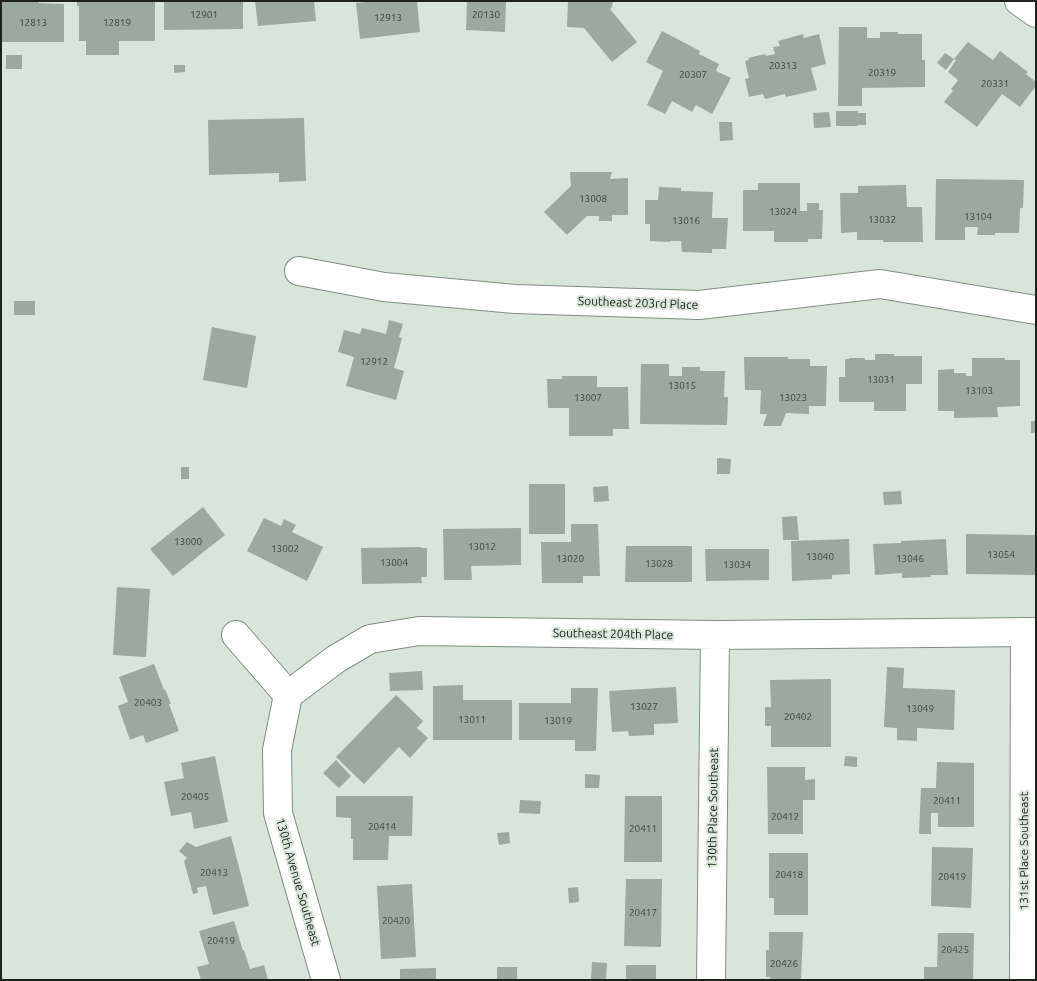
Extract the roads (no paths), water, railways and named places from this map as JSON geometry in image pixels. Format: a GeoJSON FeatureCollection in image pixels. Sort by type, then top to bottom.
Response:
{"type":"FeatureCollection","features":[{"type":"Feature","properties":{"kind":"street"},"geometry":{"type":"LineString","coordinates":[[1019,1],[1036,13]]}},
{"type":"Feature","properties":{"kind":"street","name":"Southeast 203rd Place"},"geometry":{"type":"LineString","coordinates":[[299,271],[384,287],[515,299],[699,305],[880,284],[1036,310]]}},
{"type":"Feature","properties":{"kind":"street","name":"Southeast 204th Place"},"geometry":{"type":"LineString","coordinates":[[288,695],[336,658],[370,639],[419,631],[715,635],[1030,632]]}},
{"type":"Feature","properties":{"kind":"street","name":"131st Place Southeast"},"geometry":{"type":"LineString","coordinates":[[1024,980],[1030,632]]}},
{"type":"Feature","properties":{"kind":"street"},"geometry":{"type":"LineString","coordinates":[[236,635],[288,695]]}},
{"type":"Feature","properties":{"kind":"street","name":"130th Place Southeast"},"geometry":{"type":"LineString","coordinates":[[711,980],[715,635]]}},
{"type":"Feature","properties":{"kind":"street","name":"130th Avenue Southeast"},"geometry":{"type":"LineString","coordinates":[[288,695],[277,750],[278,812],[326,980]]}}]}
